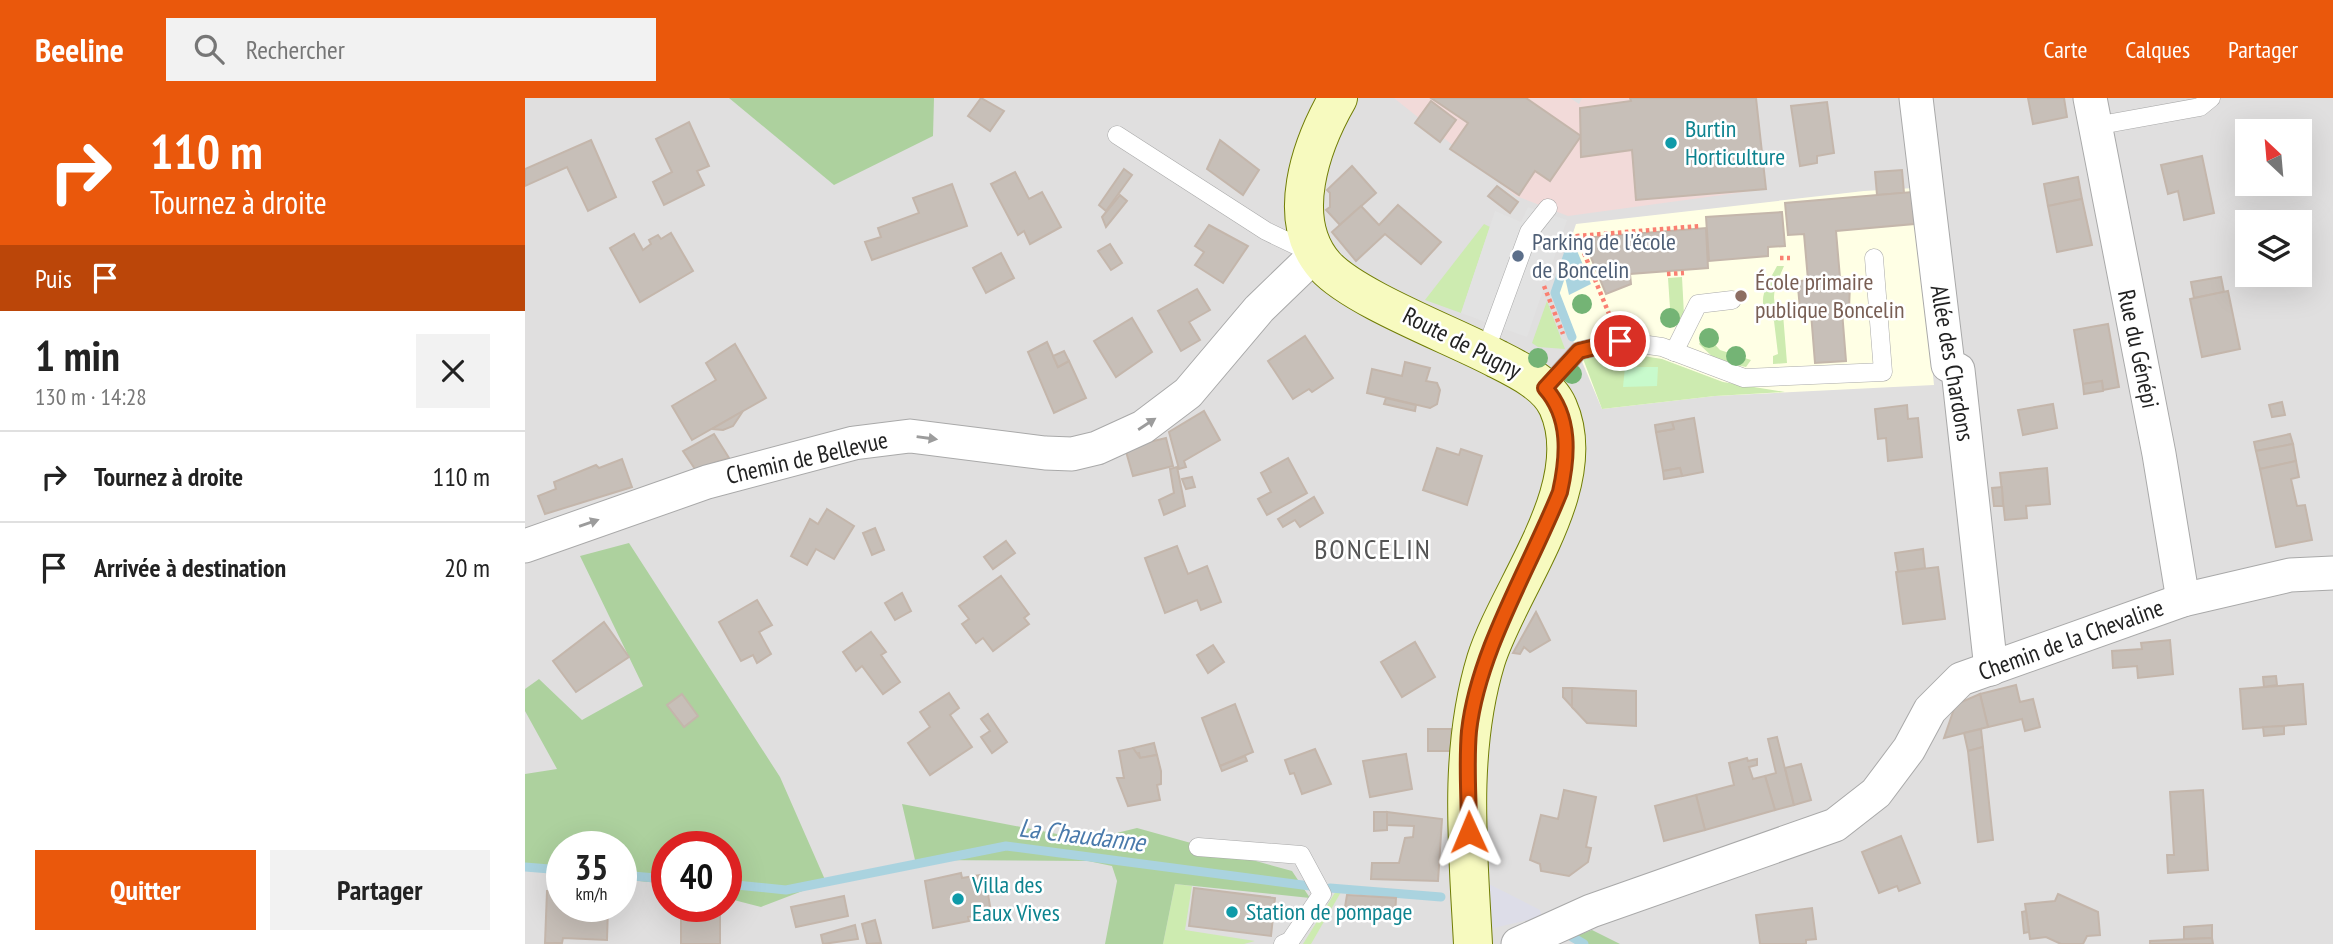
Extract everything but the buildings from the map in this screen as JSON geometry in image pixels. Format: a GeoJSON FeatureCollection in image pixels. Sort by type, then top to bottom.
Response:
{"type":"FeatureCollection","features":[{"type":"Feature","properties":{"kind":"street","name":"Route de Pugny"},"geometry":{"type":"LineString","coordinates":[[1338,98],[1318,137],[1304,202],[1304,222],[1316,254],[1327,269],[1368,295],[1485,352],[1545,388],[1560,410],[1567,444],[1566,466],[1560,492],[1534,556],[1487,657],[1469,729],[1467,762],[1473,944]]}},
{"type":"Feature","properties":{"kind":"street","name":"Allée des Chardons"},"geometry":{"type":"LineString","coordinates":[[1916,98],[1948,365],[1958,370],[1991,669]]}},
{"type":"Feature","properties":{"kind":"street","name":"Rue du Génépi"},"geometry":{"type":"LineString","coordinates":[[2092,112],[2159,454],[2183,600]]}},
{"type":"Feature","properties":{"kind":"street","name":"Chemin de Bellevue"},"geometry":{"type":"LineString","coordinates":[[525,546],[707,482],[854,443],[910,436],[1055,454],[1072,454],[1097,448],[1143,427],[1188,393],[1259,309],[1316,254]]}},
{"type":"Feature","properties":{"kind":"street","name":"Chemin de la Chevaline"},"geometry":{"type":"LineString","coordinates":[[1518,944],[1591,911],[1835,825],[1876,793],[1909,749],[1930,709],[1961,679],[2183,600],[2290,575],[2333,573]]}},
{"type":"Feature","properties":{"kind":"lane"},"geometry":{"type":"LineString","coordinates":[[2092,112],[2200,107],[2211,98]]}},
{"type":"Feature","properties":{"kind":"lane"},"geometry":{"type":"LineString","coordinates":[[1117,135],[1266,230],[1316,254]]}},
{"type":"Feature","properties":{"kind":"lane"},"geometry":{"type":"LineString","coordinates":[[1485,352],[1529,232],[1548,208]]}},
{"type":"Feature","properties":{"kind":"lane"},"geometry":{"type":"LineString","coordinates":[[1545,388],[1579,351],[1620,341],[1674,352],[1744,378],[1883,372],[1874,258]]}},
{"type":"Feature","properties":{"kind":"lane"},"geometry":{"type":"LineString","coordinates":[[1674,352],[1698,304],[1732,300]]}},
{"type":"Feature","properties":{"kind":"lane"},"geometry":{"type":"LineString","coordinates":[[1198,847],[1301,855],[1322,894],[1290,941],[1283,944]]}},
{"type":"Feature","properties":{"kind":"path"},"geometry":{"type":"LineString","coordinates":[[1620,341],[1577,236],[1700,226]]}},
{"type":"Feature","properties":{"kind":"path"},"geometry":{"type":"LineString","coordinates":[[1780,258],[1790,258]]}},
{"type":"Feature","properties":{"kind":"path"},"geometry":{"type":"LineString","coordinates":[[1667,274],[1684,273]]}},
{"type":"Feature","properties":{"kind":"path"},"geometry":{"type":"LineString","coordinates":[[1544,286],[1565,338]]}},
{"type":"Feature","properties":{"kind":"shaded area"},"geometry":{"type":"Polygon","coordinates":[[[525,98],[2333,98],[2333,944],[525,944],[525,98]]]}},
{"type":"Feature","properties":{"kind":"shaded area"},"geometry":{"type":"Polygon","coordinates":[[[1394,98],[1570,98],[1579,104],[1582,98],[1756,98],[1766,189],[1568,216],[1516,196],[1394,98]]]}},
{"type":"Feature","properties":{"kind":"shaded area","name":"École primaire publique Boncelin"},"geometry":{"type":"Polygon","coordinates":[[[1914,188],[1934,385],[1715,396],[1602,409],[1553,293],[1576,224],[1864,191],[1914,188]]]}},
{"type":"Feature","properties":{"kind":"shaded area","name":"Parking de l'école de Boncelin"},"geometry":{"type":"Polygon","coordinates":[[[1528,207],[1567,220],[1527,337],[1461,313],[1495,211],[1521,222],[1528,207]]]}},
{"type":"Feature","properties":{"kind":"shaded area"},"geometry":{"type":"Polygon","coordinates":[[[1487,883],[1540,910],[1542,917],[1489,929],[1487,883]]]}},
{"type":"Feature","properties":{"kind":"green space"},"geometry":{"type":"Polygon","coordinates":[[[729,98],[934,98],[933,136],[834,185],[729,98]]]}},
{"type":"Feature","properties":{"kind":"green space"},"geometry":{"type":"Polygon","coordinates":[[[1484,224],[1490,227],[1461,313],[1425,300],[1484,224]]]}},
{"type":"Feature","properties":{"kind":"green space"},"geometry":{"type":"Polygon","coordinates":[[[1777,266],[1784,266],[1774,298],[1783,314],[1787,363],[1773,364],[1773,356],[1778,354],[1774,321],[1767,314],[1763,301],[1766,287],[1777,266]]]}},
{"type":"Feature","properties":{"kind":"green space"},"geometry":{"type":"Polygon","coordinates":[[[1682,277],[1684,315],[1677,324],[1664,322],[1661,318],[1670,308],[1668,278],[1682,277]]]}},
{"type":"Feature","properties":{"kind":"green space"},"geometry":{"type":"Polygon","coordinates":[[[1547,301],[1565,349],[1538,347],[1532,343],[1547,301]]]}},
{"type":"Feature","properties":{"kind":"green space"},"geometry":{"type":"Polygon","coordinates":[[[1705,334],[1720,350],[1751,360],[1746,367],[1717,361],[1699,344],[1705,334]]]}},
{"type":"Feature","properties":{"kind":"green space"},"geometry":{"type":"Polygon","coordinates":[[[1612,351],[1662,359],[1723,382],[1785,392],[1715,396],[1602,409],[1582,356],[1612,351]]]}},
{"type":"Feature","properties":{"kind":"green space"},"geometry":{"type":"Polygon","coordinates":[[[1625,367],[1658,367],[1657,386],[1623,387],[1625,367]]]}},
{"type":"Feature","properties":{"kind":"green space"},"geometry":{"type":"Polygon","coordinates":[[[629,543],[780,777],[826,882],[761,907],[742,902],[742,831],[651,831],[651,882],[637,881],[637,831],[546,831],[546,871],[525,869],[525,774],[557,769],[525,711],[525,689],[539,679],[582,720],[643,686],[580,556],[629,543]]]}},
{"type":"Feature","properties":{"kind":"green space"},"geometry":{"type":"Polygon","coordinates":[[[902,804],[1088,840],[1137,828],[1292,871],[1310,898],[1175,884],[1163,944],[1105,944],[1117,881],[1112,866],[1088,861],[915,860],[902,804]]]}},
{"type":"Feature","properties":{"kind":"green space"},"geometry":{"type":"Polygon","coordinates":[[[1175,884],[1192,886],[1185,930],[1255,941],[1244,944],[1163,944],[1175,884]]]}},
{"type":"Feature","properties":{"kind":"green space"},"geometry":{"type":"Polygon","coordinates":[[[1336,891],[1341,892],[1311,944],[1303,944],[1336,891]]]}},
{"type":"Feature","properties":{"kind":"green space"},"geometry":{"type":"Polygon","coordinates":[[[1592,930],[1620,944],[1576,944],[1568,939],[1592,930]]]}},
{"type":"Feature","properties":{"kind":"water"},"geometry":{"type":"Polygon","coordinates":[[[1575,246],[1591,284],[1569,295],[1563,268],[1570,249],[1575,246]]]}},
{"type":"Feature","properties":{"kind":"waterway"},"geometry":{"type":"LineString","coordinates":[[1572,337],[1555,293],[1573,240]]}},
{"type":"Feature","properties":{"kind":"waterway","name":"La Chaudanne"},"geometry":{"type":"LineString","coordinates":[[742,886],[786,890],[1006,846],[1310,886]]}},
{"type":"Feature","properties":{"kind":"waterway","name":"La Chaudanne"},"geometry":{"type":"LineString","coordinates":[[525,867],[546,869]]}},
{"type":"Feature","properties":{"kind":"waterway","name":"La Chaudanne"},"geometry":{"type":"LineString","coordinates":[[637,876],[651,878]]}},
{"type":"Feature","properties":{"kind":"waterway","name":"La Chaudanne"},"geometry":{"type":"LineString","coordinates":[[1330,888],[1441,897]]}},
{"type":"Feature","properties":{"kind":"waterway","name":"La Chaudanne"},"geometry":{"type":"LineString","coordinates":[[1572,937],[1584,944]]}},
{"type":"Feature","properties":{"kind":"place","name":"Burtin Horticulture"},"geometry":{"type":"Point","coordinates":[1671,143]}},
{"type":"Feature","properties":{"kind":"place","name":"Parking de l'école de Boncelin"},"geometry":{"type":"Point","coordinates":[1518,256]}},
{"type":"Feature","properties":{"kind":"place","name":"École primaire publique Boncelin"},"geometry":{"type":"Point","coordinates":[1741,296]}},
{"type":"Feature","properties":{"kind":"place","name":"Villa des Eaux Vives"},"geometry":{"type":"Point","coordinates":[958,899]}},
{"type":"Feature","properties":{"kind":"place","name":"Station de pompage"},"geometry":{"type":"Point","coordinates":[1232,912]}},
{"type":"Feature","properties":{"kind":"district","name":"BONCELIN"},"geometry":{"type":"Point","coordinates":[1373,549]}},
{"type":"Feature","properties":{"kind":"route"},"geometry":{"type":"LineString","coordinates":[[1469,832],[1469,729],[1478,690],[1487,657],[1534,556],[1560,492],[1566,466],[1567,444],[1560,410],[1545,388],[1579,351],[1620,341]]}}]}
